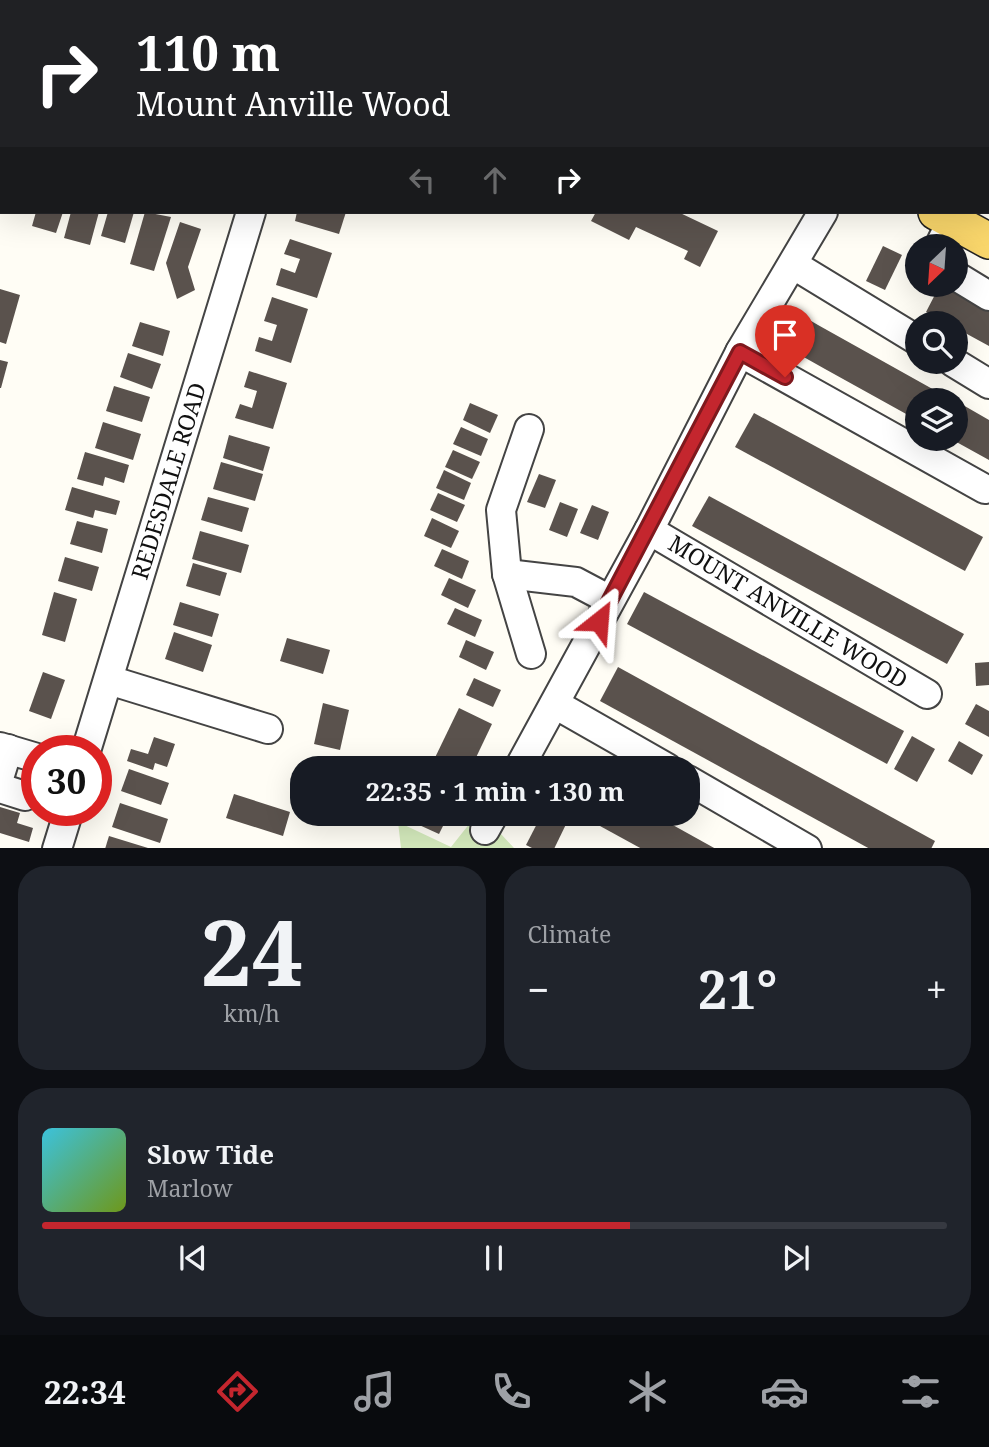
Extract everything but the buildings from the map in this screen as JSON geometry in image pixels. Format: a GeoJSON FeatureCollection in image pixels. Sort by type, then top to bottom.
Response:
{"type":"FeatureCollection","features":[{"type":"Feature","properties":{"kind":"main road"},"geometry":{"type":"LineString","coordinates":[[942,226],[989,240]]}},
{"type":"Feature","properties":{"kind":"street","name":"REDESDALE ROAD"},"geometry":{"type":"LineString","coordinates":[[91,735],[250,214]]}},
{"type":"Feature","properties":{"kind":"street","name":"MOUNT ANVILLE WOOD"},"geometry":{"type":"LineString","coordinates":[[526,756],[649,530],[740,352],[822,214]]}},
{"type":"Feature","properties":{"kind":"street"},"geometry":{"type":"LineString","coordinates":[[794,265],[905,333]]}},
{"type":"Feature","properties":{"kind":"street"},"geometry":{"type":"LineString","coordinates":[[968,283],[989,296]]}},
{"type":"Feature","properties":{"kind":"street"},"geometry":{"type":"LineString","coordinates":[[740,352],[985,489]]}},
{"type":"Feature","properties":{"kind":"street"},"geometry":{"type":"LineString","coordinates":[[968,371],[989,384]]}},
{"type":"Feature","properties":{"kind":"street"},"geometry":{"type":"LineString","coordinates":[[529,429],[501,510],[507,574],[531,654]]}},
{"type":"Feature","properties":{"kind":"street","name":"MOUNT ANVILLE WOOD"},"geometry":{"type":"LineString","coordinates":[[649,530],[927,694]]}},
{"type":"Feature","properties":{"kind":"street"},"geometry":{"type":"LineString","coordinates":[[507,574],[576,582],[610,600]]}},
{"type":"Feature","properties":{"kind":"street"},"geometry":{"type":"LineString","coordinates":[[109,680],[268,729]]}},
{"type":"Feature","properties":{"kind":"street"},"geometry":{"type":"LineString","coordinates":[[555,704],[646,756]]}},
{"type":"Feature","properties":{"kind":"street"},"geometry":{"type":"LineString","coordinates":[[3,757],[21,758]]}},
{"type":"Feature","properties":{"kind":"street"},"geometry":{"type":"LineString","coordinates":[[700,787],[805,848]]}},
{"type":"Feature","properties":{"kind":"street"},"geometry":{"type":"LineString","coordinates":[[57,848],[63,826]]}},
{"type":"Feature","properties":{"kind":"green space"},"geometry":{"type":"Polygon","coordinates":[[[398,826],[406,826],[451,847],[468,826],[478,826],[501,834],[514,848],[401,848],[398,826]]]}},
{"type":"Feature","properties":{"kind":"route"},"geometry":{"type":"LineString","coordinates":[[599,621],[740,352],[785,377]]}}]}
